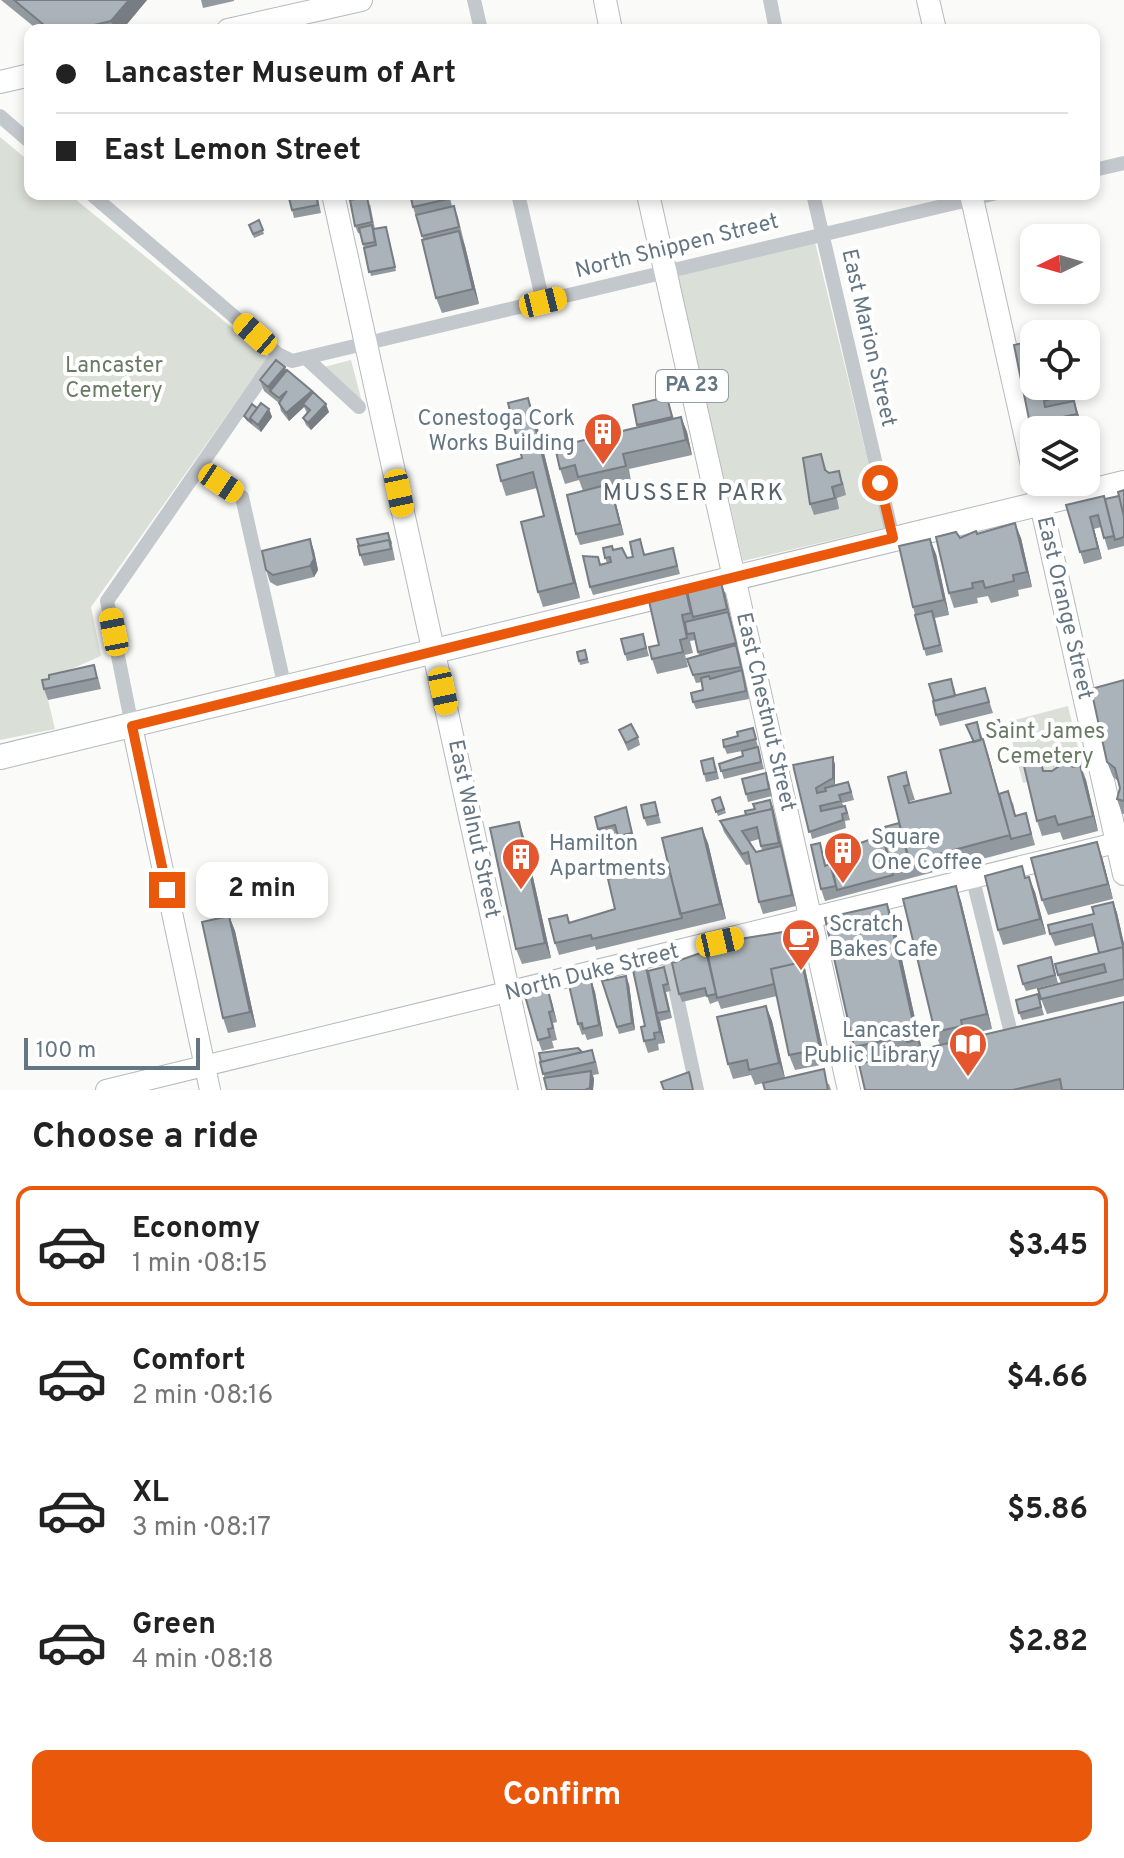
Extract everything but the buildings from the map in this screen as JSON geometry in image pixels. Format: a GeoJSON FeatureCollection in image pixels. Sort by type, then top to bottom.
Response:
{"type":"FeatureCollection","features":[{"type":"Feature","properties":{"kind":"highway"},"geometry":{"type":"LineString","coordinates":[[1100,486],[1124,483]]}},
{"type":"Feature","properties":{"kind":"highway"},"geometry":{"type":"LineString","coordinates":[[0,757],[893,538],[1028,496]]}},
{"type":"Feature","properties":{"kind":"main road"},"geometry":{"type":"LineString","coordinates":[[258,24],[361,0]]}},
{"type":"Feature","properties":{"kind":"main road"},"geometry":{"type":"LineString","coordinates":[[605,0],[610,24]]}},
{"type":"Feature","properties":{"kind":"main road"},"geometry":{"type":"LineString","coordinates":[[928,0],[934,24]]}},
{"type":"Feature","properties":{"kind":"main road"},"geometry":{"type":"LineString","coordinates":[[0,82],[24,76]]}},
{"type":"Feature","properties":{"kind":"main road","name":"East Walnut Street"},"geometry":{"type":"LineString","coordinates":[[334,200],[530,1090]]}},
{"type":"Feature","properties":{"kind":"main road","name":"East Chestnut Street"},"geometry":{"type":"LineString","coordinates":[[649,200],[849,1090]]}},
{"type":"Feature","properties":{"kind":"main road"},"geometry":{"type":"LineString","coordinates":[[980,200],[1023,416]]}},
{"type":"Feature","properties":{"kind":"main road","name":"East Orange Street"},"geometry":{"type":"LineString","coordinates":[[1039,496],[1121,842],[1124,874]]}},
{"type":"Feature","properties":{"kind":"main road"},"geometry":{"type":"LineString","coordinates":[[132,726],[210,1090]]}},
{"type":"Feature","properties":{"kind":"main road","name":"North Duke Street"},"geometry":{"type":"LineString","coordinates":[[106,1090],[812,920],[1121,842]]}},
{"type":"Feature","properties":{"kind":"street"},"geometry":{"type":"LineString","coordinates":[[474,0],[480,24]]}},
{"type":"Feature","properties":{"kind":"street"},"geometry":{"type":"LineString","coordinates":[[770,0],[775,24]]}},
{"type":"Feature","properties":{"kind":"street"},"geometry":{"type":"LineString","coordinates":[[0,116],[24,137]]}},
{"type":"Feature","properties":{"kind":"street"},"geometry":{"type":"LineString","coordinates":[[1100,169],[1124,163]]}},
{"type":"Feature","properties":{"kind":"street"},"geometry":{"type":"LineString","coordinates":[[98,200],[278,354],[107,601],[132,726]]}},
{"type":"Feature","properties":{"kind":"street"},"geometry":{"type":"LineString","coordinates":[[519,200],[543,302]]}},
{"type":"Feature","properties":{"kind":"street","name":"East Marion Street"},"geometry":{"type":"LineString","coordinates":[[814,200],[893,538]]}},
{"type":"Feature","properties":{"kind":"street","name":"North Shippen Street"},"geometry":{"type":"LineString","coordinates":[[278,354],[292,361],[366,346],[963,200]]}},
{"type":"Feature","properties":{"kind":"street"},"geometry":{"type":"LineString","coordinates":[[307,359],[359,407]]}},
{"type":"Feature","properties":{"kind":"street"},"geometry":{"type":"LineString","coordinates":[[199,468],[242,497],[285,688]]}},
{"type":"Feature","properties":{"kind":"street"},"geometry":{"type":"LineString","coordinates":[[973,880],[1012,1037]]}},
{"type":"Feature","properties":{"kind":"street"},"geometry":{"type":"LineString","coordinates":[[668,955],[697,1090]]}},
{"type":"Feature","properties":{"kind":"green space","name":"Lancaster Cemetery"},"geometry":{"type":"Polygon","coordinates":[[[0,137],[24,157],[24,200],[76,200],[268,357],[91,607],[101,656],[60,674],[45,687],[55,729],[0,740],[0,137]]]}},
{"type":"Feature","properties":{"kind":"green space","name":"MUSSER PARK"},"geometry":{"type":"Polygon","coordinates":[[[815,242],[884,528],[743,561],[677,276],[815,242]]]}},
{"type":"Feature","properties":{"kind":"green space"},"geometry":{"type":"Polygon","coordinates":[[[351,360],[362,402],[324,367],[351,360]]]}},
{"type":"Feature","properties":{"kind":"green space","name":"Saint James Cemetery"},"geometry":{"type":"Polygon","coordinates":[[[1068,706],[1086,780],[1046,777],[1023,783],[1007,722],[1068,706]]]}},
{"type":"Feature","properties":{"kind":"place","name":"Conestoga Cork Works Building"},"geometry":{"type":"Point","coordinates":[603,466]}},
{"type":"Feature","properties":{"kind":"place","name":"Square One Coffee"},"geometry":{"type":"Point","coordinates":[843,885]}},
{"type":"Feature","properties":{"kind":"place","name":"Hamilton Apartments"},"geometry":{"type":"Point","coordinates":[521,891]}},
{"type":"Feature","properties":{"kind":"place","name":"Scratch Bakes Cafe"},"geometry":{"type":"Point","coordinates":[801,972]}},
{"type":"Feature","properties":{"kind":"place","name":"Lancaster Public Library"},"geometry":{"type":"Point","coordinates":[968,1078]}},
{"type":"Feature","properties":{"kind":"district","name":"MUSSER PARK"},"geometry":{"type":"Point","coordinates":[694,494]}},
{"type":"Feature","properties":{"kind":"route"},"geometry":{"type":"LineString","coordinates":[[167,890],[132,726],[893,538],[880,483]]}}]}
